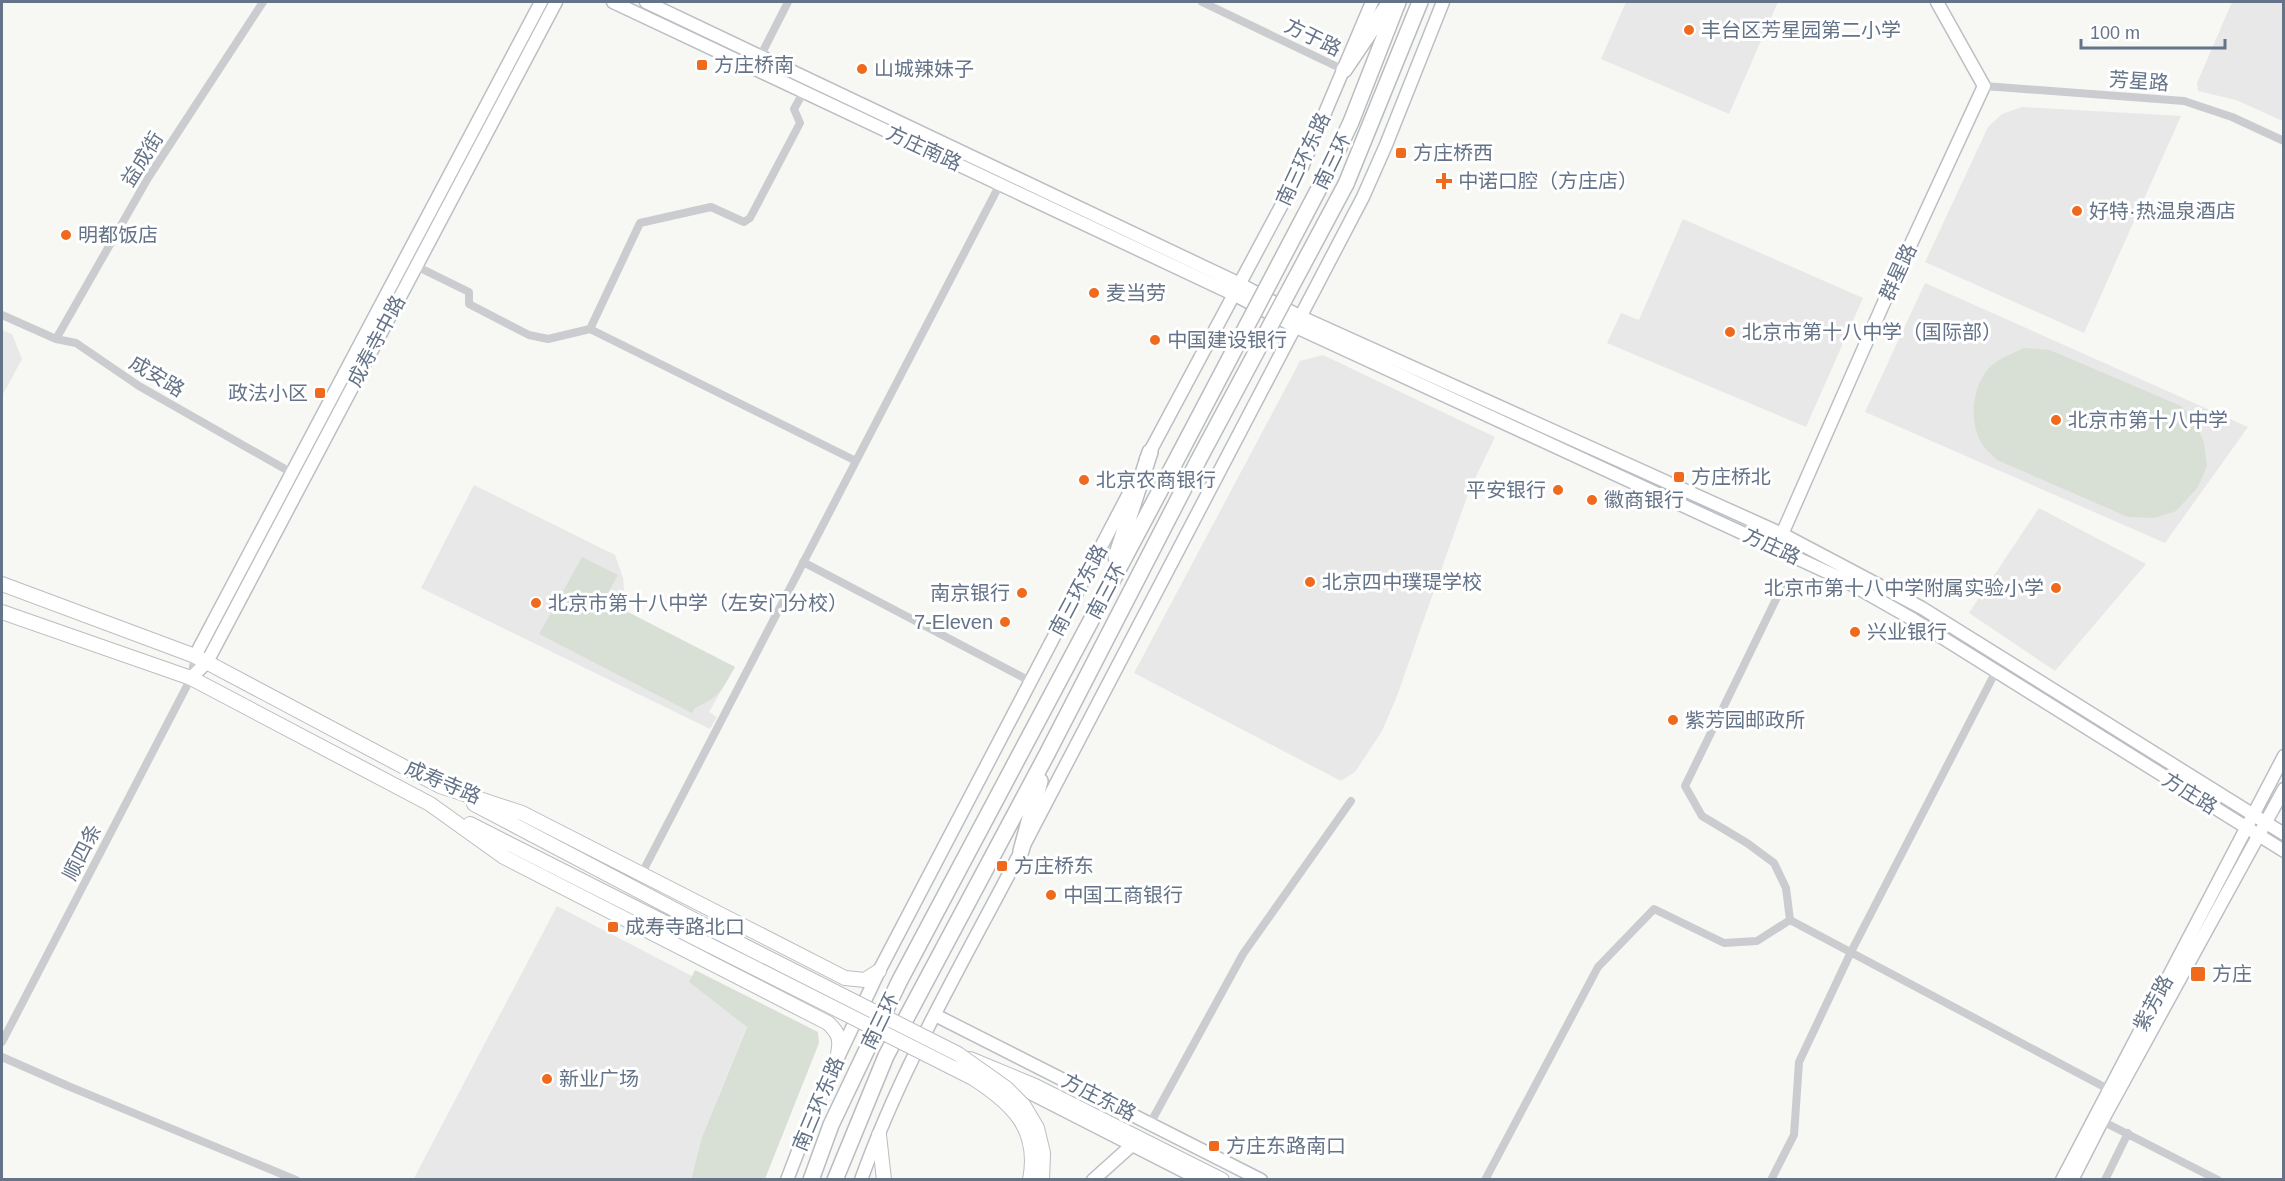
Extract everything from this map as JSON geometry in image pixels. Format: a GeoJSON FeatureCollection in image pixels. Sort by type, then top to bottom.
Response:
{"type":"FeatureCollection","features":[{"type":"Feature","properties":{"kind":"highway"},"geometry":{"type":"LineString","coordinates":[[1344,70],[1390,2]]}},
{"type":"Feature","properties":{"kind":"highway","name":"南三环"},"geometry":{"type":"LineString","coordinates":[[811,1179],[831,1125],[899,982],[1325,177],[1351,122],[1398,2]]}},
{"type":"Feature","properties":{"kind":"highway","name":"南三环"},"geometry":{"type":"LineString","coordinates":[[835,1179],[886,1056],[1346,183],[1420,2]]}},
{"type":"Feature","properties":{"kind":"highway"},"geometry":{"type":"LineString","coordinates":[[1104,594],[1150,452]]}},
{"type":"Feature","properties":{"kind":"highway"},"geometry":{"type":"LineString","coordinates":[[1021,851],[1047,754]]}},
{"type":"Feature","properties":{"kind":"highway"},"geometry":{"type":"LineString","coordinates":[[799,1179],[831,1125]]}},
{"type":"Feature","properties":{"kind":"main road","name":"成寿寺路"},"geometry":{"type":"LineString","coordinates":[[2,584],[201,659],[440,786],[522,813],[845,978],[866,980],[879,971]]}},
{"type":"Feature","properties":{"kind":"main road","name":"成寿寺路"},"geometry":{"type":"LineString","coordinates":[[2,612],[191,678],[430,804],[504,857],[828,1023],[838,1034],[840,1041],[838,1054]]}},
{"type":"Feature","properties":{"kind":"main road"},"geometry":{"type":"LineString","coordinates":[[440,786],[719,933],[958,1054],[1035,1086],[1222,1179]]}},
{"type":"Feature","properties":{"kind":"main road"},"geometry":{"type":"LineString","coordinates":[[430,804],[966,1074],[995,1093],[1015,1110],[1027,1131],[1032,1153],[1030,1179]]}},
{"type":"Feature","properties":{"kind":"main road"},"geometry":{"type":"LineString","coordinates":[[733,974],[750,974],[762,962],[764,945],[754,932]]}},
{"type":"Feature","properties":{"kind":"main road"},"geometry":{"type":"LineString","coordinates":[[958,1054],[1016,1096],[1032,1117],[1041,1140],[1042,1179]]}},
{"type":"Feature","properties":{"kind":"main road"},"geometry":{"type":"LineString","coordinates":[[879,1135],[884,1179]]}},
{"type":"Feature","properties":{"kind":"street","name":"益成街"},"geometry":{"type":"LineString","coordinates":[[56,339],[148,178],[263,2]]}},
{"type":"Feature","properties":{"kind":"street","name":"成寿寺中路"},"geometry":{"type":"LineString","coordinates":[[201,659],[292,473],[541,2]]}},
{"type":"Feature","properties":{"kind":"street","name":"成寿寺中路"},"geometry":{"type":"LineString","coordinates":[[191,678],[416,266],[556,2]]}},
{"type":"Feature","properties":{"kind":"street","name":"方庄南路"},"geometry":{"type":"LineString","coordinates":[[614,2],[1000,184],[1238,290]]}},
{"type":"Feature","properties":{"kind":"street","name":"方庄南路"},"geometry":{"type":"LineString","coordinates":[[646,2],[1238,290]]}},
{"type":"Feature","properties":{"kind":"street"},"geometry":{"type":"LineString","coordinates":[[760,57],[788,2]]}},
{"type":"Feature","properties":{"kind":"street","name":"方于路"},"geometry":{"type":"LineString","coordinates":[[1202,2],[1344,70]]}},
{"type":"Feature","properties":{"kind":"street","name":"南三环东路"},"geometry":{"type":"LineString","coordinates":[[787,1179],[838,1054],[879,971],[1302,166],[1372,2]]}},
{"type":"Feature","properties":{"kind":"street"},"geometry":{"type":"LineString","coordinates":[[861,1179],[935,1015],[1363,197],[1443,2]]}},
{"type":"Feature","properties":{"kind":"street"},"geometry":{"type":"LineString","coordinates":[[1937,2],[1984,86]]}},
{"type":"Feature","properties":{"kind":"street","name":"芳星路"},"geometry":{"type":"LineString","coordinates":[[1984,86],[2184,101],[2232,117],[2283,141]]}},
{"type":"Feature","properties":{"kind":"street","name":"群星路"},"geometry":{"type":"LineString","coordinates":[[1776,547],[1885,300],[1984,86]]}},
{"type":"Feature","properties":{"kind":"street"},"geometry":{"type":"LineString","coordinates":[[590,328],[640,223],[711,207],[744,222],[750,218],[800,123],[794,109],[804,91]]}},
{"type":"Feature","properties":{"kind":"street"},"geometry":{"type":"LineString","coordinates":[[642,873],[1000,184]]}},
{"type":"Feature","properties":{"kind":"street"},"geometry":{"type":"LineString","coordinates":[[416,266],[469,292],[469,304],[529,335],[549,339],[590,328],[856,461]]}},
{"type":"Feature","properties":{"kind":"street"},"geometry":{"type":"LineString","coordinates":[[1238,290],[1299,322]]}},
{"type":"Feature","properties":{"kind":"street","name":"成安路"},"geometry":{"type":"LineString","coordinates":[[2,315],[56,339],[76,343],[139,386],[292,473]]}},
{"type":"Feature","properties":{"kind":"street","name":"方庄路"},"geometry":{"type":"LineString","coordinates":[[1299,322],[1782,534],[1922,608],[2283,834]]}},
{"type":"Feature","properties":{"kind":"street","name":"方庄路"},"geometry":{"type":"LineString","coordinates":[[1299,322],[1842,579],[1914,620],[2283,852]]}},
{"type":"Feature","properties":{"kind":"street"},"geometry":{"type":"LineString","coordinates":[[803,562],[1030,681]]}},
{"type":"Feature","properties":{"kind":"street"},"geometry":{"type":"LineString","coordinates":[[1784,583],[1685,786],[1702,816],[1774,863],[1786,888],[1790,920]]}},
{"type":"Feature","properties":{"kind":"street"},"geometry":{"type":"LineString","coordinates":[[1771,1179],[1794,1135],[1799,1062],[1851,952],[1996,671]]}},
{"type":"Feature","properties":{"kind":"street","name":"顺四条"},"geometry":{"type":"LineString","coordinates":[[2,1042],[191,678]]}},
{"type":"Feature","properties":{"kind":"street","name":"紫芳路"},"geometry":{"type":"LineString","coordinates":[[2062,1179],[2283,756]]}},
{"type":"Feature","properties":{"kind":"street","name":"紫芳路"},"geometry":{"type":"LineString","coordinates":[[2072,1179],[2283,789]]}},
{"type":"Feature","properties":{"kind":"street"},"geometry":{"type":"LineString","coordinates":[[1151,1122],[1243,954],[1351,801]]}},
{"type":"Feature","properties":{"kind":"street"},"geometry":{"type":"LineString","coordinates":[[1485,1179],[1598,967],[1654,909],[1724,943],[1757,941],[1790,920]]}},
{"type":"Feature","properties":{"kind":"street"},"geometry":{"type":"LineString","coordinates":[[1790,920],[2108,1089]]}},
{"type":"Feature","properties":{"kind":"street","name":"方庄东路"},"geometry":{"type":"LineString","coordinates":[[935,1015],[1261,1179]]}},
{"type":"Feature","properties":{"kind":"street"},"geometry":{"type":"LineString","coordinates":[[923,1039],[1201,1179]]}},
{"type":"Feature","properties":{"kind":"street"},"geometry":{"type":"LineString","coordinates":[[2,1056],[68,1086],[296,1179]]}},
{"type":"Feature","properties":{"kind":"street"},"geometry":{"type":"LineString","coordinates":[[2102,1121],[2218,1179]]}},
{"type":"Feature","properties":{"kind":"street"},"geometry":{"type":"LineString","coordinates":[[2105,1179],[2128,1133]]}},
{"type":"Feature","properties":{"kind":"street"},"geometry":{"type":"LineString","coordinates":[[1093,1179],[1132,1144]]}},
{"type":"Feature","properties":{"kind":"shaded area","name":"丰台区芳星园第二小学"},"geometry":{"type":"Polygon","coordinates":[[[1626,2],[1778,2],[1729,114],[1601,59],[1626,2]]]}},
{"type":"Feature","properties":{"kind":"shaded area"},"geometry":{"type":"Polygon","coordinates":[[[2232,2],[2283,2],[2283,121],[2236,100],[2198,91],[2197,83],[2232,2]]]}},
{"type":"Feature","properties":{"kind":"shaded area"},"geometry":{"type":"Polygon","coordinates":[[[2022,107],[2181,116],[2084,333],[1925,262],[1988,127],[2002,114],[2022,107]]]}},
{"type":"Feature","properties":{"kind":"shaded area","name":"北京市第十八中学（国际部）"},"geometry":{"type":"Polygon","coordinates":[[[1683,219],[1863,298],[1806,427],[1607,343],[1621,313],[1639,320],[1683,219]]]}},
{"type":"Feature","properties":{"kind":"shaded area","name":"北京市第十八中学"},"geometry":{"type":"Polygon","coordinates":[[[1925,283],[2248,427],[2165,543],[1865,412],[1925,283]]]}},
{"type":"Feature","properties":{"kind":"shaded area"},"geometry":{"type":"Polygon","coordinates":[[[2,330],[12,334],[22,359],[2,396],[2,330]]]}},
{"type":"Feature","properties":{"kind":"shaded area"},"geometry":{"type":"Polygon","coordinates":[[[2024,348],[2050,350],[2181,406],[2196,423],[2204,443],[2207,466],[2198,487],[2176,511],[2154,518],[2128,517],[1997,460],[1986,449],[1975,424],[1974,405],[1978,387],[1991,366],[2024,348]]]}},
{"type":"Feature","properties":{"kind":"shaded area","name":"北京四中璞瑅学校"},"geometry":{"type":"Polygon","coordinates":[[[1323,355],[1495,437],[1469,491],[1397,696],[1382,731],[1355,772],[1341,781],[1134,673],[1300,361],[1323,355]]]}},
{"type":"Feature","properties":{"kind":"shaded area","name":"北京市第十八中学（左安门分校）"},"geometry":{"type":"Polygon","coordinates":[[[474,485],[615,555],[623,578],[624,590],[618,607],[735,667],[709,712],[717,717],[710,729],[421,588],[474,485]]]}},
{"type":"Feature","properties":{"kind":"shaded area","name":"北京市第十八中学附属实验小学"},"geometry":{"type":"Polygon","coordinates":[[[2039,508],[2146,564],[2055,671],[1969,613],[2039,508]]]}},
{"type":"Feature","properties":{"kind":"shaded area"},"geometry":{"type":"Polygon","coordinates":[[[582,557],[618,575],[608,593],[621,600],[618,607],[735,667],[716,696],[695,708],[692,713],[539,634],[582,557]]]}},
{"type":"Feature","properties":{"kind":"shaded area","name":"新业广场"},"geometry":{"type":"Polygon","coordinates":[[[557,906],[692,976],[690,982],[747,1026],[702,1137],[691,1179],[413,1180],[557,906]]]}},
{"type":"Feature","properties":{"kind":"shaded area"},"geometry":{"type":"Polygon","coordinates":[[[695,970],[818,1032],[819,1043],[765,1179],[691,1179],[702,1137],[747,1027],[689,982],[695,970]]]}},
{"type":"Feature","properties":{"kind":"place","name":"丰台区芳星园第二小学"},"geometry":{"type":"Point","coordinates":[1689,30]}},
{"type":"Feature","properties":{"kind":"place","name":"方庄桥南"},"geometry":{"type":"Point","coordinates":[702,65]}},
{"type":"Feature","properties":{"kind":"place","name":"山城辣妹子"},"geometry":{"type":"Point","coordinates":[862,69]}},
{"type":"Feature","properties":{"kind":"place","name":"方庄桥西"},"geometry":{"type":"Point","coordinates":[1401,153]}},
{"type":"Feature","properties":{"kind":"place","name":"中诺口腔（方庄店）"},"geometry":{"type":"Point","coordinates":[1444,181]}},
{"type":"Feature","properties":{"kind":"place","name":"好特·热温泉酒店"},"geometry":{"type":"Point","coordinates":[2077,211]}},
{"type":"Feature","properties":{"kind":"place","name":"明都饭店"},"geometry":{"type":"Point","coordinates":[66,235]}},
{"type":"Feature","properties":{"kind":"place","name":"麦当劳"},"geometry":{"type":"Point","coordinates":[1094,293]}},
{"type":"Feature","properties":{"kind":"place","name":"北京市第十八中学（国际部）"},"geometry":{"type":"Point","coordinates":[1730,332]}},
{"type":"Feature","properties":{"kind":"place","name":"中国建设银行"},"geometry":{"type":"Point","coordinates":[1155,340]}},
{"type":"Feature","properties":{"kind":"place","name":"政法小区"},"geometry":{"type":"Point","coordinates":[320,393]}},
{"type":"Feature","properties":{"kind":"place","name":"北京市第十八中学"},"geometry":{"type":"Point","coordinates":[2056,420]}},
{"type":"Feature","properties":{"kind":"place","name":"方庄桥北"},"geometry":{"type":"Point","coordinates":[1679,477]}},
{"type":"Feature","properties":{"kind":"place","name":"北京农商银行"},"geometry":{"type":"Point","coordinates":[1084,480]}},
{"type":"Feature","properties":{"kind":"place","name":"平安银行"},"geometry":{"type":"Point","coordinates":[1558,490]}},
{"type":"Feature","properties":{"kind":"place","name":"徽商银行"},"geometry":{"type":"Point","coordinates":[1592,500]}},
{"type":"Feature","properties":{"kind":"place","name":"北京四中璞瑅学校"},"geometry":{"type":"Point","coordinates":[1310,582]}},
{"type":"Feature","properties":{"kind":"place","name":"北京市第十八中学附属实验小学"},"geometry":{"type":"Point","coordinates":[2056,588]}},
{"type":"Feature","properties":{"kind":"place","name":"南京银行"},"geometry":{"type":"Point","coordinates":[1022,593]}},
{"type":"Feature","properties":{"kind":"place","name":"北京市第十八中学（左安门分校）"},"geometry":{"type":"Point","coordinates":[536,603]}},
{"type":"Feature","properties":{"kind":"place","name":"7-Eleven"},"geometry":{"type":"Point","coordinates":[1005,622]}},
{"type":"Feature","properties":{"kind":"place","name":"兴业银行"},"geometry":{"type":"Point","coordinates":[1855,632]}},
{"type":"Feature","properties":{"kind":"place","name":"紫芳园邮政所"},"geometry":{"type":"Point","coordinates":[1673,720]}},
{"type":"Feature","properties":{"kind":"place","name":"方庄桥东"},"geometry":{"type":"Point","coordinates":[1002,866]}},
{"type":"Feature","properties":{"kind":"place","name":"中国工商银行"},"geometry":{"type":"Point","coordinates":[1051,895]}},
{"type":"Feature","properties":{"kind":"place","name":"成寿寺路北口"},"geometry":{"type":"Point","coordinates":[613,927]}},
{"type":"Feature","properties":{"kind":"place","name":"方庄"},"geometry":{"type":"Point","coordinates":[2198,974]}},
{"type":"Feature","properties":{"kind":"place","name":"新业广场"},"geometry":{"type":"Point","coordinates":[547,1079]}},
{"type":"Feature","properties":{"kind":"place","name":"方庄东路南口"},"geometry":{"type":"Point","coordinates":[1214,1146]}}]}
